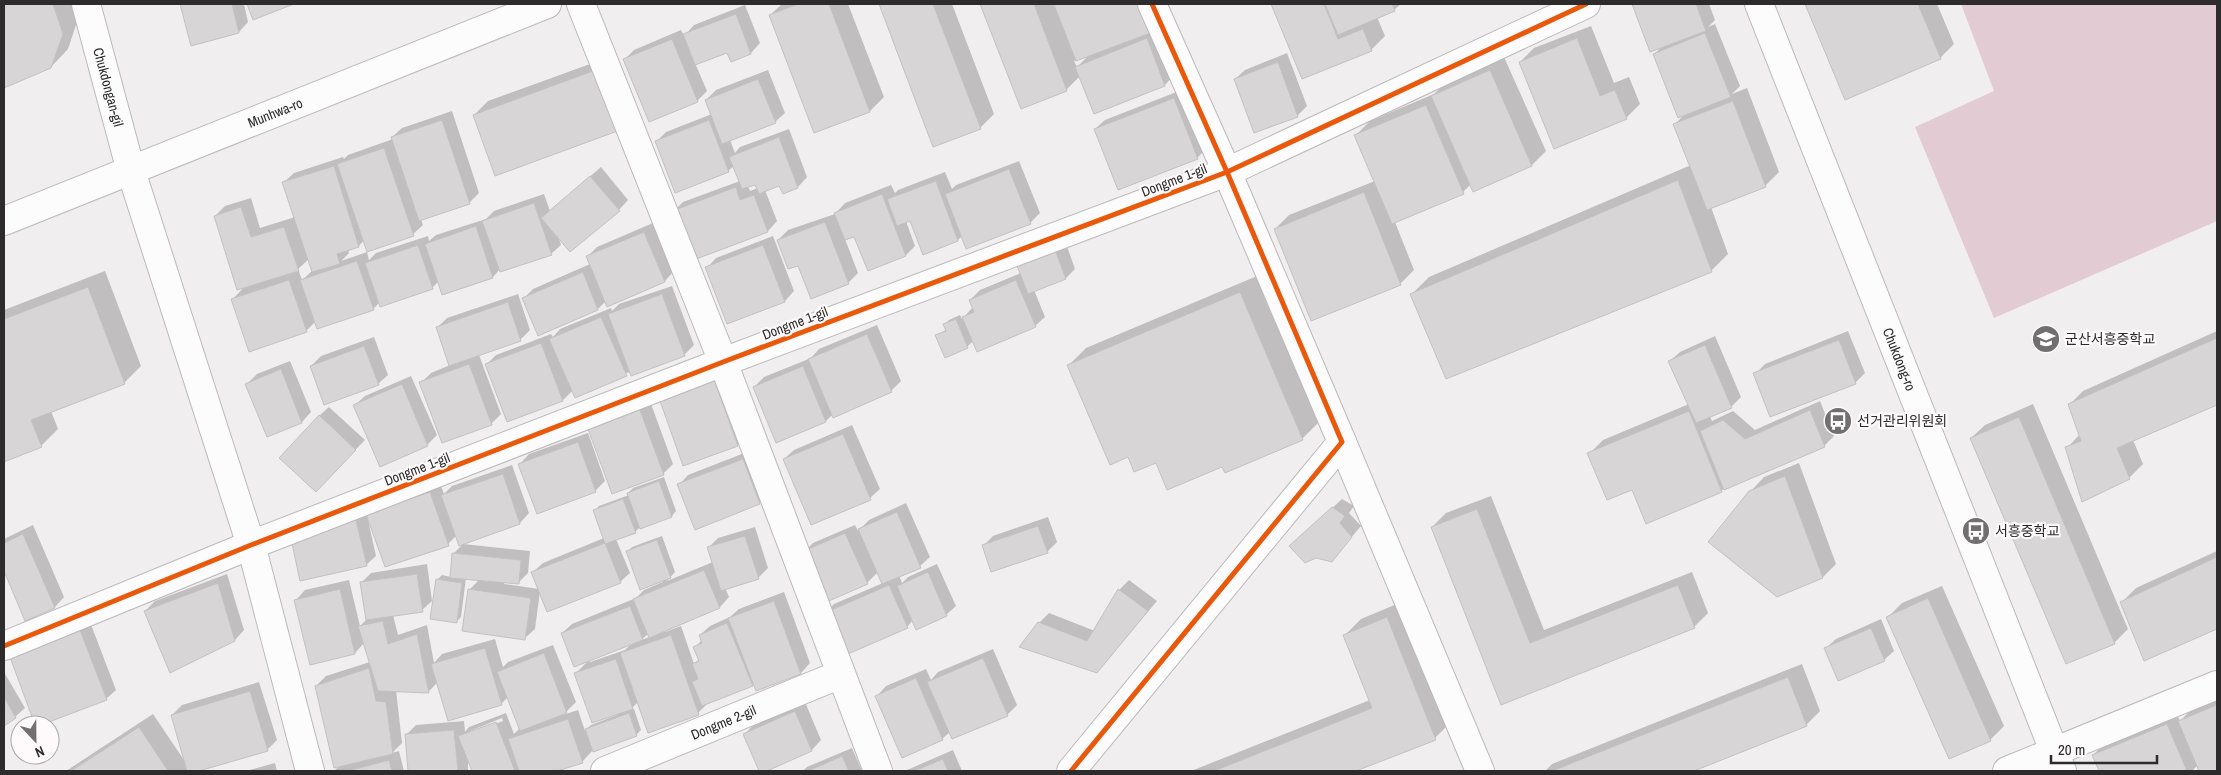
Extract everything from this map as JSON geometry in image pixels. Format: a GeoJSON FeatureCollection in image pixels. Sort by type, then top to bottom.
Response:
{"type":"FeatureCollection","features":[{"type":"Feature","properties":{"kind":"street","name":"Chukdongan-gil"},"geometry":{"type":"LineString","coordinates":[[86,4],[131,170],[251,545],[310,771]]}},
{"type":"Feature","properties":{"kind":"street","name":"Munhwa-ro"},"geometry":{"type":"LineString","coordinates":[[4,222],[547,4]]}},
{"type":"Feature","properties":{"kind":"street"},"geometry":{"type":"LineString","coordinates":[[580,4],[723,362],[878,771]]}},
{"type":"Feature","properties":{"kind":"street"},"geometry":{"type":"LineString","coordinates":[[1152,4],[1227,172],[1480,771]]}},
{"type":"Feature","properties":{"kind":"street","name":"Dongme 1-gil"},"geometry":{"type":"LineString","coordinates":[[4,646],[251,545],[723,362],[1227,172],[1586,4]]}},
{"type":"Feature","properties":{"kind":"street","name":"Chukdong-ro"},"geometry":{"type":"LineString","coordinates":[[1760,4],[2058,762]]}},
{"type":"Feature","properties":{"kind":"street"},"geometry":{"type":"LineString","coordinates":[[1071,771],[1342,442]]}},
{"type":"Feature","properties":{"kind":"street","name":"Dongme 2-gil"},"geometry":{"type":"LineString","coordinates":[[605,771],[840,674]]}},
{"type":"Feature","properties":{"kind":"street"},"geometry":{"type":"LineString","coordinates":[[2007,771],[2058,762],[2217,685]]}},
{"type":"Feature","properties":{"kind":"shaded area"},"geometry":{"type":"Polygon","coordinates":[[[1961,4],[2217,4],[2217,221],[1994,318],[1915,127],[1994,91],[1961,4]]]}},
{"type":"Feature","properties":{"kind":"building"},"geometry":{"type":"Polygon","coordinates":[[[4,4],[53,4],[63,34],[51,68],[4,88],[4,4]]]}},
{"type":"Feature","properties":{"kind":"building"},"geometry":{"type":"Polygon","coordinates":[[[180,4],[232,4],[239,33],[191,46],[180,4]]]}},
{"type":"Feature","properties":{"kind":"building"},"geometry":{"type":"Polygon","coordinates":[[[247,4],[294,4],[253,20],[247,4]]]}},
{"type":"Feature","properties":{"kind":"building"},"geometry":{"type":"Polygon","coordinates":[[[798,4],[829,4],[870,112],[814,133],[769,15],[798,4]]]}},
{"type":"Feature","properties":{"kind":"building"},"geometry":{"type":"Polygon","coordinates":[[[879,4],[933,4],[981,129],[933,147],[879,4]]]}},
{"type":"Feature","properties":{"kind":"building"},"geometry":{"type":"Polygon","coordinates":[[[980,4],[1034,4],[1067,91],[1021,109],[980,4]]]}},
{"type":"Feature","properties":{"kind":"building"},"geometry":{"type":"Polygon","coordinates":[[[1142,4],[1153,32],[1076,61],[1054,5],[1142,4]]]}},
{"type":"Feature","properties":{"kind":"building"},"geometry":{"type":"Polygon","coordinates":[[[1271,4],[1324,4],[1338,39],[1363,29],[1372,51],[1302,79],[1271,4]]]}},
{"type":"Feature","properties":{"kind":"building"},"geometry":{"type":"Polygon","coordinates":[[[1325,4],[1392,4],[1395,11],[1338,35],[1325,4]]]}},
{"type":"Feature","properties":{"kind":"building"},"geometry":{"type":"Polygon","coordinates":[[[1632,4],[1696,4],[1706,31],[1650,52],[1632,4]]]}},
{"type":"Feature","properties":{"kind":"building"},"geometry":{"type":"Polygon","coordinates":[[[1805,4],[1918,4],[1941,59],[1845,100],[1805,4]]]}},
{"type":"Feature","properties":{"kind":"building"},"geometry":{"type":"Polygon","coordinates":[[[736,14],[751,54],[731,62],[727,53],[695,65],[683,34],[736,14]]]}},
{"type":"Feature","properties":{"kind":"building"},"geometry":{"type":"Polygon","coordinates":[[[1705,33],[1731,97],[1678,118],[1653,54],[1705,33]]]}},
{"type":"Feature","properties":{"kind":"building"},"geometry":{"type":"Polygon","coordinates":[[[1147,38],[1165,86],[1094,114],[1075,67],[1147,38]]]}},
{"type":"Feature","properties":{"kind":"building"},"geometry":{"type":"Polygon","coordinates":[[[1577,38],[1600,96],[1615,90],[1627,119],[1554,149],[1519,62],[1577,38]]]}},
{"type":"Feature","properties":{"kind":"building"},"geometry":{"type":"Polygon","coordinates":[[[672,39],[698,102],[649,122],[623,59],[672,39]]]}},
{"type":"Feature","properties":{"kind":"building"},"geometry":{"type":"Polygon","coordinates":[[[1278,62],[1298,117],[1254,133],[1234,79],[1278,62]]]}},
{"type":"Feature","properties":{"kind":"building"},"geometry":{"type":"Polygon","coordinates":[[[601,68],[623,129],[495,176],[473,115],[601,68]]]}},
{"type":"Feature","properties":{"kind":"building"},"geometry":{"type":"Polygon","coordinates":[[[1490,70],[1532,166],[1473,192],[1431,96],[1490,70]]]}},
{"type":"Feature","properties":{"kind":"building"},"geometry":{"type":"Polygon","coordinates":[[[758,79],[776,123],[722,144],[705,100],[758,79]]]}},
{"type":"Feature","properties":{"kind":"building"},"geometry":{"type":"Polygon","coordinates":[[[1174,98],[1198,159],[1118,190],[1094,129],[1174,98]]]}},
{"type":"Feature","properties":{"kind":"building"},"geometry":{"type":"Polygon","coordinates":[[[1733,101],[1766,187],[1707,210],[1673,124],[1733,101]]]}},
{"type":"Feature","properties":{"kind":"building"},"geometry":{"type":"Polygon","coordinates":[[[1426,105],[1464,194],[1392,224],[1354,135],[1426,105]]]}},
{"type":"Feature","properties":{"kind":"building"},"geometry":{"type":"Polygon","coordinates":[[[442,120],[470,204],[419,221],[391,137],[442,120]]]}},
{"type":"Feature","properties":{"kind":"building"},"geometry":{"type":"Polygon","coordinates":[[[709,120],[729,172],[675,193],[655,141],[709,120]]]}},
{"type":"Feature","properties":{"kind":"building"},"geometry":{"type":"Polygon","coordinates":[[[779,137],[798,188],[783,194],[779,186],[759,194],[755,185],[742,189],[729,157],[779,137]]]}},
{"type":"Feature","properties":{"kind":"building"},"geometry":{"type":"Polygon","coordinates":[[[384,148],[414,236],[367,252],[337,164],[384,148]]]}},
{"type":"Feature","properties":{"kind":"building"},"geometry":{"type":"Polygon","coordinates":[[[334,166],[359,247],[337,254],[340,264],[312,272],[282,182],[334,166]]]}},
{"type":"Feature","properties":{"kind":"building"},"geometry":{"type":"Polygon","coordinates":[[[1009,169],[1031,224],[966,249],[945,194],[1009,169]]]}},
{"type":"Feature","properties":{"kind":"building"},"geometry":{"type":"Polygon","coordinates":[[[590,176],[620,211],[570,252],[541,218],[590,176]]]}},
{"type":"Feature","properties":{"kind":"building"},"geometry":{"type":"Polygon","coordinates":[[[1678,180],[1712,272],[1446,379],[1410,294],[1678,180]]]}},
{"type":"Feature","properties":{"kind":"building"},"geometry":{"type":"Polygon","coordinates":[[[936,181],[958,241],[923,255],[910,221],[897,226],[887,199],[936,181]]]}},
{"type":"Feature","properties":{"kind":"building"},"geometry":{"type":"Polygon","coordinates":[[[736,187],[740,200],[754,195],[768,232],[691,261],[672,211],[736,187]]]}},
{"type":"Feature","properties":{"kind":"building"},"geometry":{"type":"Polygon","coordinates":[[[1364,192],[1401,285],[1311,321],[1274,229],[1364,192]]]}},
{"type":"Feature","properties":{"kind":"building"},"geometry":{"type":"Polygon","coordinates":[[[882,194],[906,256],[868,271],[854,237],[845,240],[834,213],[882,194]]]}},
{"type":"Feature","properties":{"kind":"building"},"geometry":{"type":"Polygon","coordinates":[[[534,203],[552,255],[500,272],[482,221],[534,203]]]}},
{"type":"Feature","properties":{"kind":"building"},"geometry":{"type":"Polygon","coordinates":[[[241,207],[251,237],[284,227],[299,271],[237,290],[214,216],[241,207]]]}},
{"type":"Feature","properties":{"kind":"building"},"geometry":{"type":"Polygon","coordinates":[[[825,222],[849,284],[811,299],[798,266],[788,269],[777,240],[825,222]]]}},
{"type":"Feature","properties":{"kind":"building"},"geometry":{"type":"Polygon","coordinates":[[[476,226],[493,278],[442,295],[425,244],[476,226]]]}},
{"type":"Feature","properties":{"kind":"building"},"geometry":{"type":"Polygon","coordinates":[[[644,232],[665,282],[607,307],[586,256],[644,232]]]}},
{"type":"Feature","properties":{"kind":"building"},"geometry":{"type":"Polygon","coordinates":[[[1053,244],[1066,279],[1028,294],[1014,258],[1053,244]]]}},
{"type":"Feature","properties":{"kind":"building"},"geometry":{"type":"Polygon","coordinates":[[[418,245],[433,289],[380,307],[365,263],[418,245]]]}},
{"type":"Feature","properties":{"kind":"building"},"geometry":{"type":"Polygon","coordinates":[[[763,245],[785,302],[727,324],[705,267],[763,245]]]}},
{"type":"Feature","properties":{"kind":"building"},"geometry":{"type":"Polygon","coordinates":[[[357,261],[374,310],[317,329],[300,280],[357,261]]]}},
{"type":"Feature","properties":{"kind":"building"},"geometry":{"type":"Polygon","coordinates":[[[583,272],[598,310],[538,336],[522,298],[583,272]]]}},
{"type":"Feature","properties":{"kind":"building"},"geometry":{"type":"Polygon","coordinates":[[[289,280],[307,332],[249,352],[231,299],[289,280]]]}},
{"type":"Feature","properties":{"kind":"building"},"geometry":{"type":"Polygon","coordinates":[[[1016,280],[1036,327],[977,352],[962,317],[974,312],[969,300],[1016,280]]]}},
{"type":"Feature","properties":{"kind":"building"},"geometry":{"type":"Polygon","coordinates":[[[88,287],[125,384],[31,420],[42,447],[4,462],[4,319],[88,287]]]}},
{"type":"Feature","properties":{"kind":"building"},"geometry":{"type":"Polygon","coordinates":[[[1240,292],[1303,440],[1225,473],[1222,467],[1167,490],[1156,463],[1134,472],[1128,457],[1110,465],[1067,365],[1240,292]]]}},
{"type":"Feature","properties":{"kind":"building"},"geometry":{"type":"Polygon","coordinates":[[[662,294],[685,356],[631,376],[608,314],[662,294]]]}},
{"type":"Feature","properties":{"kind":"building"},"geometry":{"type":"Polygon","coordinates":[[[508,302],[521,341],[449,366],[436,327],[508,302]]]}},
{"type":"Feature","properties":{"kind":"building"},"geometry":{"type":"Polygon","coordinates":[[[601,317],[627,376],[575,398],[549,339],[601,317]]]}},
{"type":"Feature","properties":{"kind":"building"},"geometry":{"type":"Polygon","coordinates":[[[956,319],[968,348],[945,358],[935,335],[946,331],[943,324],[956,319]]]}},
{"type":"Feature","properties":{"kind":"building"},"geometry":{"type":"Polygon","coordinates":[[[867,334],[892,392],[833,418],[808,359],[867,334]]]}},
{"type":"Feature","properties":{"kind":"building"},"geometry":{"type":"Polygon","coordinates":[[[2217,338],[2217,405],[2117,448],[2130,479],[2082,502],[2065,447],[2081,441],[2068,404],[2217,338]]]}},
{"type":"Feature","properties":{"kind":"building"},"geometry":{"type":"Polygon","coordinates":[[[1839,340],[1856,384],[1770,417],[1753,373],[1839,340]]]}},
{"type":"Feature","properties":{"kind":"building"},"geometry":{"type":"Polygon","coordinates":[[[541,343],[563,401],[507,422],[485,364],[541,343]]]}},
{"type":"Feature","properties":{"kind":"building"},"geometry":{"type":"Polygon","coordinates":[[[1705,345],[1732,408],[1696,423],[1668,361],[1705,345]]]}},
{"type":"Feature","properties":{"kind":"building"},"geometry":{"type":"Polygon","coordinates":[[[364,346],[379,385],[324,405],[310,366],[364,346]]]}},
{"type":"Feature","properties":{"kind":"building"},"geometry":{"type":"Polygon","coordinates":[[[469,364],[492,425],[442,443],[419,382],[469,364]]]}},
{"type":"Feature","properties":{"kind":"building"},"geometry":{"type":"Polygon","coordinates":[[[803,366],[826,422],[776,443],[753,387],[803,366]]]}},
{"type":"Feature","properties":{"kind":"building"},"geometry":{"type":"Polygon","coordinates":[[[281,369],[302,423],[267,437],[245,384],[281,369]]]}},
{"type":"Feature","properties":{"kind":"building"},"geometry":{"type":"Polygon","coordinates":[[[714,379],[738,446],[683,466],[659,398],[714,379]]]}},
{"type":"Feature","properties":{"kind":"building"},"geometry":{"type":"Polygon","coordinates":[[[402,384],[428,446],[380,467],[353,405],[402,384]]]}},
{"type":"Feature","properties":{"kind":"building"},"geometry":{"type":"Polygon","coordinates":[[[637,402],[664,475],[612,494],[585,421],[637,402]]]}},
{"type":"Feature","properties":{"kind":"building"},"geometry":{"type":"Polygon","coordinates":[[[1810,410],[1825,447],[1724,490],[1700,431],[1723,420],[1745,439],[1810,410]]]}},
{"type":"Feature","properties":{"kind":"building"},"geometry":{"type":"Polygon","coordinates":[[[1689,411],[1722,492],[1646,524],[1632,490],[1607,500],[1587,453],[1689,411]]]}},
{"type":"Feature","properties":{"kind":"building"},"geometry":{"type":"Polygon","coordinates":[[[319,415],[356,450],[316,492],[279,458],[319,415]]]}},
{"type":"Feature","properties":{"kind":"building"},"geometry":{"type":"Polygon","coordinates":[[[2019,417],[2115,644],[2066,664],[1970,438],[2019,417]]]}},
{"type":"Feature","properties":{"kind":"building"},"geometry":{"type":"Polygon","coordinates":[[[843,434],[871,500],[811,525],[783,459],[843,434]]]}},
{"type":"Feature","properties":{"kind":"building"},"geometry":{"type":"Polygon","coordinates":[[[578,442],[596,492],[537,514],[518,464],[578,442]]]}},
{"type":"Feature","properties":{"kind":"building"},"geometry":{"type":"Polygon","coordinates":[[[743,459],[760,504],[695,530],[677,484],[743,459]]]}},
{"type":"Feature","properties":{"kind":"building"},"geometry":{"type":"Polygon","coordinates":[[[503,474],[520,524],[459,546],[441,495],[503,474]]]}},
{"type":"Feature","properties":{"kind":"building"},"geometry":{"type":"Polygon","coordinates":[[[1785,476],[1823,578],[1777,597],[1708,542],[1749,491],[1785,476]]]}},
{"type":"Feature","properties":{"kind":"building"},"geometry":{"type":"Polygon","coordinates":[[[659,481],[672,517],[640,529],[627,493],[659,481]]]}},
{"type":"Feature","properties":{"kind":"building"},"geometry":{"type":"Polygon","coordinates":[[[430,492],[449,546],[385,567],[366,514],[430,492]]]}},
{"type":"Feature","properties":{"kind":"building"},"geometry":{"type":"Polygon","coordinates":[[[623,499],[636,533],[605,544],[593,510],[623,499]]]}},
{"type":"Feature","properties":{"kind":"building"},"geometry":{"type":"Polygon","coordinates":[[[1332,507],[1345,516],[1340,523],[1352,537],[1332,562],[1316,558],[1305,563],[1289,546],[1332,507]]]}},
{"type":"Feature","properties":{"kind":"building"},"geometry":{"type":"Polygon","coordinates":[[[1477,509],[1530,643],[1678,585],[1695,628],[1501,705],[1431,527],[1477,509]]]}},
{"type":"Feature","properties":{"kind":"building"},"geometry":{"type":"Polygon","coordinates":[[[897,512],[921,568],[882,584],[858,529],[897,512]]]}},
{"type":"Feature","properties":{"kind":"building"},"geometry":{"type":"Polygon","coordinates":[[[356,520],[367,566],[300,581],[290,534],[356,520]]]}},
{"type":"Feature","properties":{"kind":"building"},"geometry":{"type":"Polygon","coordinates":[[[1038,526],[1048,553],[991,572],[982,545],[1038,526]]]}},
{"type":"Feature","properties":{"kind":"building"},"geometry":{"type":"Polygon","coordinates":[[[845,533],[868,584],[824,603],[802,552],[845,533]]]}},
{"type":"Feature","properties":{"kind":"building"},"geometry":{"type":"Polygon","coordinates":[[[23,534],[55,608],[25,621],[4,571],[4,543],[23,534]]]}},
{"type":"Feature","properties":{"kind":"building"},"geometry":{"type":"Polygon","coordinates":[[[745,536],[759,579],[721,591],[707,547],[745,536]]]}},
{"type":"Feature","properties":{"kind":"building"},"geometry":{"type":"Polygon","coordinates":[[[657,540],[671,578],[640,590],[626,551],[657,540]]]}},
{"type":"Feature","properties":{"kind":"building"},"geometry":{"type":"Polygon","coordinates":[[[605,543],[621,583],[547,612],[531,572],[605,543]]]}},
{"type":"Feature","properties":{"kind":"building"},"geometry":{"type":"Polygon","coordinates":[[[452,553],[521,560],[519,584],[450,578],[452,553]]]}},
{"type":"Feature","properties":{"kind":"building"},"geometry":{"type":"Polygon","coordinates":[[[2217,557],[2217,629],[2144,661],[2120,602],[2217,557]]]}},
{"type":"Feature","properties":{"kind":"building"},"geometry":{"type":"Polygon","coordinates":[[[704,570],[720,608],[649,638],[633,599],[704,570]]]}},
{"type":"Feature","properties":{"kind":"building"},"geometry":{"type":"Polygon","coordinates":[[[928,572],[947,616],[916,630],[897,586],[928,572]]]}},
{"type":"Feature","properties":{"kind":"building"},"geometry":{"type":"Polygon","coordinates":[[[417,574],[423,612],[366,620],[360,582],[417,574]]]}},
{"type":"Feature","properties":{"kind":"building"},"geometry":{"type":"Polygon","coordinates":[[[436,579],[462,583],[457,623],[430,619],[436,579]]]}},
{"type":"Feature","properties":{"kind":"building"},"geometry":{"type":"Polygon","coordinates":[[[218,583],[235,641],[170,673],[144,611],[218,583]]]}},
{"type":"Feature","properties":{"kind":"building"},"geometry":{"type":"Polygon","coordinates":[[[889,585],[908,628],[841,657],[822,614],[889,585]]]}},
{"type":"Feature","properties":{"kind":"building"},"geometry":{"type":"Polygon","coordinates":[[[340,589],[355,654],[310,665],[294,600],[340,589]]]}},
{"type":"Feature","properties":{"kind":"building"},"geometry":{"type":"Polygon","coordinates":[[[468,589],[531,598],[525,640],[462,631],[468,589]]]}},
{"type":"Feature","properties":{"kind":"building"},"geometry":{"type":"Polygon","coordinates":[[[1118,589],[1148,611],[1097,673],[1019,647],[1038,622],[1087,641],[1118,589]]]}},
{"type":"Feature","properties":{"kind":"building"},"geometry":{"type":"Polygon","coordinates":[[[1928,598],[1991,741],[1949,759],[1886,617],[1928,598]]]}},
{"type":"Feature","properties":{"kind":"building"},"geometry":{"type":"Polygon","coordinates":[[[774,601],[801,674],[756,691],[728,618],[774,601]]]}},
{"type":"Feature","properties":{"kind":"building"},"geometry":{"type":"Polygon","coordinates":[[[630,606],[643,640],[574,667],[561,633],[630,606]]]}},
{"type":"Feature","properties":{"kind":"building"},"geometry":{"type":"Polygon","coordinates":[[[1387,617],[1436,740],[1356,771],[1214,771],[1372,708],[1343,635],[1387,617]]]}},
{"type":"Feature","properties":{"kind":"building"},"geometry":{"type":"Polygon","coordinates":[[[383,621],[388,644],[417,634],[429,693],[378,691],[358,626],[383,621]]]}},
{"type":"Feature","properties":{"kind":"building"},"geometry":{"type":"Polygon","coordinates":[[[727,623],[753,686],[702,706],[692,682],[698,679],[692,664],[699,661],[693,647],[702,643],[699,635],[727,623]]]}},
{"type":"Feature","properties":{"kind":"building"},"geometry":{"type":"Polygon","coordinates":[[[1871,628],[1885,661],[1838,681],[1824,648],[1871,628]]]}},
{"type":"Feature","properties":{"kind":"building"},"geometry":{"type":"Polygon","coordinates":[[[80,630],[107,700],[60,718],[60,715],[31,715],[10,657],[80,630]]]}},
{"type":"Feature","properties":{"kind":"building"},"geometry":{"type":"Polygon","coordinates":[[[671,635],[699,715],[648,733],[620,653],[671,635]]]}},
{"type":"Feature","properties":{"kind":"building"},"geometry":{"type":"Polygon","coordinates":[[[485,648],[502,705],[448,721],[431,664],[485,648]]]}},
{"type":"Feature","properties":{"kind":"building"},"geometry":{"type":"Polygon","coordinates":[[[544,653],[567,713],[520,731],[497,672],[544,653]]]}},
{"type":"Feature","properties":{"kind":"building"},"geometry":{"type":"Polygon","coordinates":[[[983,658],[1008,716],[952,739],[927,682],[983,658]]]}},
{"type":"Feature","properties":{"kind":"building"},"geometry":{"type":"Polygon","coordinates":[[[616,659],[633,709],[592,723],[574,673],[616,659]]]}},
{"type":"Feature","properties":{"kind":"building"},"geometry":{"type":"Polygon","coordinates":[[[369,668],[376,701],[386,702],[393,754],[334,768],[315,686],[369,668]]]}},
{"type":"Feature","properties":{"kind":"building"},"geometry":{"type":"Polygon","coordinates":[[[1788,677],[1807,726],[1694,771],[1552,771],[1788,677]]]}},
{"type":"Feature","properties":{"kind":"building"},"geometry":{"type":"Polygon","coordinates":[[[916,678],[943,740],[902,758],[875,696],[916,678]]]}},
{"type":"Feature","properties":{"kind":"building"},"geometry":{"type":"Polygon","coordinates":[[[250,691],[268,751],[199,771],[187,771],[171,715],[250,691]]]}},
{"type":"Feature","properties":{"kind":"building"},"geometry":{"type":"Polygon","coordinates":[[[4,697],[14,715],[10,715],[10,722],[4,726],[4,697]]]}},
{"type":"Feature","properties":{"kind":"building"},"geometry":{"type":"Polygon","coordinates":[[[2217,705],[2217,771],[2199,771],[2178,721],[2217,705]]]}},
{"type":"Feature","properties":{"kind":"building"},"geometry":{"type":"Polygon","coordinates":[[[795,711],[812,751],[767,771],[759,771],[743,734],[795,711]]]}},
{"type":"Feature","properties":{"kind":"building"},"geometry":{"type":"Polygon","coordinates":[[[629,713],[637,736],[593,752],[585,729],[629,713]]]}},
{"type":"Feature","properties":{"kind":"building"},"geometry":{"type":"Polygon","coordinates":[[[568,719],[583,763],[557,771],[519,771],[508,739],[568,719]]]}},
{"type":"Feature","properties":{"kind":"building"},"geometry":{"type":"Polygon","coordinates":[[[496,722],[515,771],[472,771],[458,736],[496,722]]]}},
{"type":"Feature","properties":{"kind":"building"},"geometry":{"type":"Polygon","coordinates":[[[2167,724],[2187,771],[2099,771],[2092,755],[2167,724]]]}},
{"type":"Feature","properties":{"kind":"building"},"geometry":{"type":"Polygon","coordinates":[[[139,727],[168,771],[71,771],[139,727]]]}},
{"type":"Feature","properties":{"kind":"building"},"geometry":{"type":"Polygon","coordinates":[[[454,730],[458,771],[408,771],[405,734],[454,730]]]}},
{"type":"Feature","properties":{"kind":"building"},"geometry":{"type":"Polygon","coordinates":[[[842,756],[849,771],[808,771],[842,756]]]}},
{"type":"Feature","properties":{"kind":"building"},"geometry":{"type":"Polygon","coordinates":[[[943,759],[948,771],[914,771],[943,759]]]}},
{"type":"Feature","properties":{"kind":"building"},"geometry":{"type":"Polygon","coordinates":[[[389,760],[392,771],[348,771],[389,760]]]}},
{"type":"Feature","properties":{"kind":"cycle path"},"geometry":{"type":"LineString","coordinates":[[1071,771],[1342,442],[1227,172],[1152,4]]}},
{"type":"Feature","properties":{"kind":"cycle path"},"geometry":{"type":"LineString","coordinates":[[4,646],[251,545],[723,362],[1227,172],[1586,4]]}},
{"type":"Feature","properties":{"kind":"place","name":"군산서흥중학교"},"geometry":{"type":"Point","coordinates":[2046,339]}},
{"type":"Feature","properties":{"kind":"place","name":"선거관리위원회"},"geometry":{"type":"Point","coordinates":[1838,421]}},
{"type":"Feature","properties":{"kind":"place","name":"서흥중학교"},"geometry":{"type":"Point","coordinates":[1976,531]}}]}
